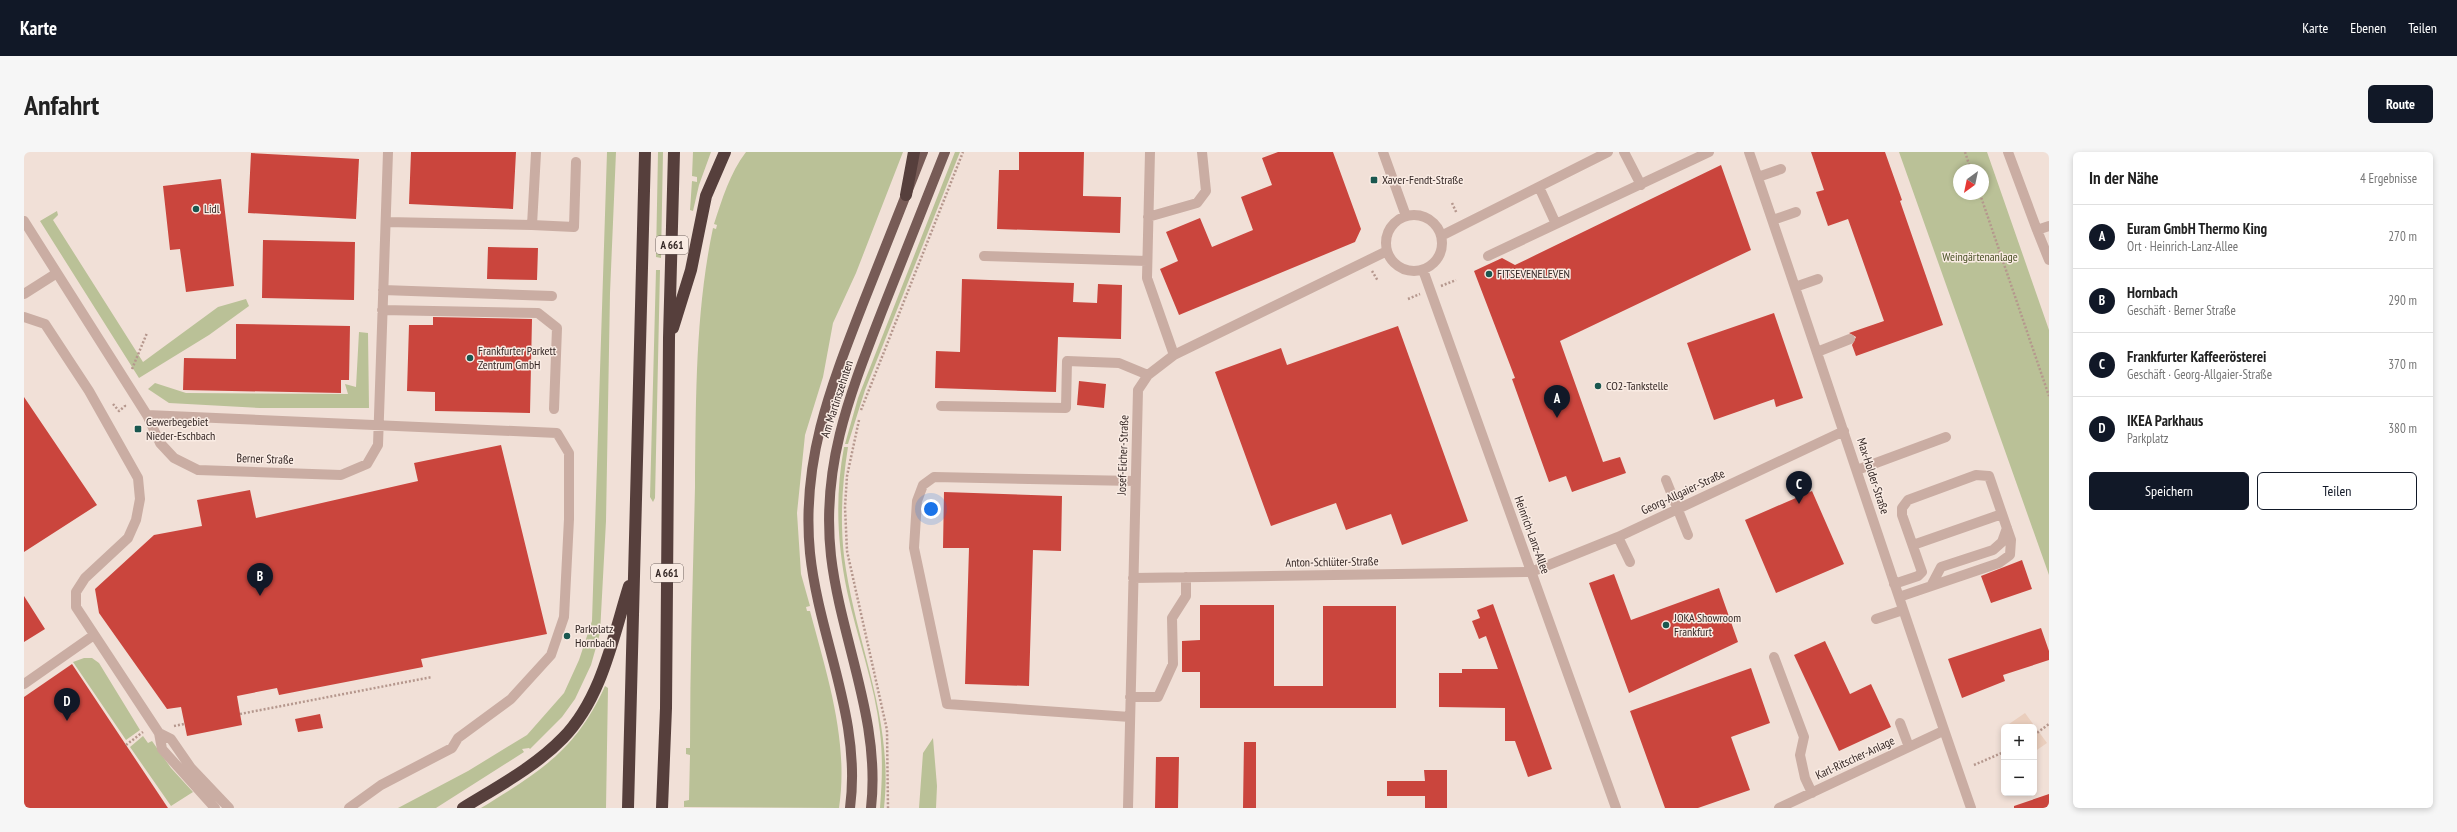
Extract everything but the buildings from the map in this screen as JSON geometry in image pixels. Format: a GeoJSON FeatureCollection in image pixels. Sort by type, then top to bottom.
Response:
{"type":"FeatureCollection","features":[{"type":"Feature","properties":{"kind":"highway","name":"A 661"},"geometry":{"type":"LineString","coordinates":[[628,808],[644,152]]}},
{"type":"Feature","properties":{"kind":"highway","name":"A 661"},"geometry":{"type":"LineString","coordinates":[[662,808],[666,708],[669,338],[674,152]]}},
{"type":"Feature","properties":{"kind":"highway","name":"A 661"},"geometry":{"type":"LineString","coordinates":[[669,338],[691,270],[706,196],[726,152]]}},
{"type":"Feature","properties":{"kind":"highway"},"geometry":{"type":"LineString","coordinates":[[906,195],[914,152]]}},
{"type":"Feature","properties":{"kind":"highway","name":"A 661"},"geometry":{"type":"LineString","coordinates":[[463,808],[550,750],[581,716],[601,672],[633,573]]}},
{"type":"Feature","properties":{"kind":"main road","name":"Am Martinszehnten"},"geometry":{"type":"LineString","coordinates":[[850,808],[851,742],[840,680],[815,584],[810,554],[808,494],[817,431],[828,394],[923,152]]}},
{"type":"Feature","properties":{"kind":"main road","name":"Am Martinszehnten"},"geometry":{"type":"LineString","coordinates":[[871,808],[873,763],[869,723],[839,600],[832,557],[829,502],[832,466],[847,403],[946,152]]}},
{"type":"Feature","properties":{"kind":"street","name":"Berner Straße"},"geometry":{"type":"LineString","coordinates":[[24,221],[147,416],[160,443],[174,458],[198,470],[340,475],[367,464],[378,445],[388,152]]}},
{"type":"Feature","properties":{"kind":"street"},"geometry":{"type":"LineString","coordinates":[[1150,152],[1147,278],[1174,355]]}},
{"type":"Feature","properties":{"kind":"street"},"geometry":{"type":"LineString","coordinates":[[1148,217],[1197,203],[1206,190],[1202,152]]}},
{"type":"Feature","properties":{"kind":"street"},"geometry":{"type":"LineString","coordinates":[[1383,152],[1406,216]]}},
{"type":"Feature","properties":{"kind":"street"},"geometry":{"type":"LineString","coordinates":[[1441,236],[1608,152]]}},
{"type":"Feature","properties":{"kind":"street"},"geometry":{"type":"LineString","coordinates":[[1624,152],[1641,185]]}},
{"type":"Feature","properties":{"kind":"street"},"geometry":{"type":"LineString","coordinates":[[1488,256],[1709,152]]}},
{"type":"Feature","properties":{"kind":"street","name":"Max-Holder-Straße"},"geometry":{"type":"LineString","coordinates":[[1749,152],[1857,470],[1942,732],[1969,808]]}},
{"type":"Feature","properties":{"kind":"street"},"geometry":{"type":"LineString","coordinates":[[2008,152],[2049,260]]}},
{"type":"Feature","properties":{"kind":"street"},"geometry":{"type":"LineString","coordinates":[[532,225],[536,153]]}},
{"type":"Feature","properties":{"kind":"street"},"geometry":{"type":"LineString","coordinates":[[386,222],[574,227],[576,162]]}},
{"type":"Feature","properties":{"kind":"street"},"geometry":{"type":"LineString","coordinates":[[1758,177],[1781,169]]}},
{"type":"Feature","properties":{"kind":"street"},"geometry":{"type":"LineString","coordinates":[[1538,187],[1556,224]]}},
{"type":"Feature","properties":{"kind":"street"},"geometry":{"type":"LineString","coordinates":[[1772,220],[1796,212]]}},
{"type":"Feature","properties":{"kind":"street"},"geometry":{"type":"LineString","coordinates":[[1406,216],[1418,216],[1429,220],[1436,227],[1441,236],[1442,246],[1438,258],[1423,270],[1415,271],[1403,269],[1392,261],[1387,251],[1386,240],[1390,229],[1398,220],[1406,216]]}},
{"type":"Feature","properties":{"kind":"street"},"geometry":{"type":"LineString","coordinates":[[2037,230],[2049,226]]}},
{"type":"Feature","properties":{"kind":"street","name":"Josef-Eicher-Straße"},"geometry":{"type":"LineString","coordinates":[[1128,808],[1138,390],[1148,375],[1174,355],[1387,251]]}},
{"type":"Feature","properties":{"kind":"street"},"geometry":{"type":"LineString","coordinates":[[984,256],[1147,261]]}},
{"type":"Feature","properties":{"kind":"street","name":"Heinrich-Lanz-Allee"},"geometry":{"type":"LineString","coordinates":[[1423,270],[1616,808]]}},
{"type":"Feature","properties":{"kind":"street"},"geometry":{"type":"LineString","coordinates":[[24,294],[57,273]]}},
{"type":"Feature","properties":{"kind":"street"},"geometry":{"type":"LineString","coordinates":[[1795,287],[1818,279]]}},
{"type":"Feature","properties":{"kind":"street"},"geometry":{"type":"LineString","coordinates":[[383,290],[552,296]]}},
{"type":"Feature","properties":{"kind":"street"},"geometry":{"type":"LineString","coordinates":[[382,310],[538,313],[557,328],[554,409]]}},
{"type":"Feature","properties":{"kind":"street"},"geometry":{"type":"LineString","coordinates":[[24,317],[45,324],[89,391],[138,478],[140,499],[136,520],[128,538],[84,578],[76,592],[76,607],[159,733],[162,749],[215,808]]}},
{"type":"Feature","properties":{"kind":"street"},"geometry":{"type":"LineString","coordinates":[[1817,352],[1850,339]]}},
{"type":"Feature","properties":{"kind":"street"},"geometry":{"type":"LineString","coordinates":[[941,406],[1066,408],[1067,361],[1119,363],[1148,375]]}},
{"type":"Feature","properties":{"kind":"street"},"geometry":{"type":"LineString","coordinates":[[147,416],[556,433],[569,453],[569,519],[564,617],[551,655],[511,699],[458,738],[452,748],[381,785],[349,808]]}},
{"type":"Feature","properties":{"kind":"street","name":"Georg-Allgaier-Straße"},"geometry":{"type":"LineString","coordinates":[[1532,572],[1618,537],[1844,431]]}},
{"type":"Feature","properties":{"kind":"street"},"geometry":{"type":"LineString","coordinates":[[1857,470],[1946,437]]}},
{"type":"Feature","properties":{"kind":"street"},"geometry":{"type":"LineString","coordinates":[[1894,584],[1918,576],[1922,572],[1902,512],[1908,500],[1976,475],[1989,476],[2007,528],[2011,547],[2006,561],[1898,597]]}},
{"type":"Feature","properties":{"kind":"street"},"geometry":{"type":"LineString","coordinates":[[1130,717],[947,704],[914,548],[917,501],[923,485],[934,477],[1136,481]]}},
{"type":"Feature","properties":{"kind":"street"},"geometry":{"type":"LineString","coordinates":[[1666,480],[1688,535]]}},
{"type":"Feature","properties":{"kind":"street"},"geometry":{"type":"LineString","coordinates":[[1913,546],[2002,514]]}},
{"type":"Feature","properties":{"kind":"street"},"geometry":{"type":"LineString","coordinates":[[1931,586],[1941,567],[1993,550],[2002,542],[2007,528]]}},
{"type":"Feature","properties":{"kind":"street"},"geometry":{"type":"LineString","coordinates":[[1618,537],[1630,562]]}},
{"type":"Feature","properties":{"kind":"street","name":"Anton-Schlüter-Straße"},"geometry":{"type":"LineString","coordinates":[[1133,578],[1532,572]]}},
{"type":"Feature","properties":{"kind":"street"},"geometry":{"type":"LineString","coordinates":[[1130,697],[1158,697],[1173,664],[1172,618],[1186,596],[1186,578]]}},
{"type":"Feature","properties":{"kind":"street"},"geometry":{"type":"LineString","coordinates":[[1876,618],[1903,610]]}},
{"type":"Feature","properties":{"kind":"street"},"geometry":{"type":"LineString","coordinates":[[24,684],[94,635]]}},
{"type":"Feature","properties":{"kind":"street"},"geometry":{"type":"LineString","coordinates":[[1774,657],[1804,738],[1800,755],[1805,778],[1812,793]]}},
{"type":"Feature","properties":{"kind":"street"},"geometry":{"type":"LineString","coordinates":[[1900,723],[1909,747]]}},
{"type":"Feature","properties":{"kind":"street","name":"Karl-Ritscher-Anlage"},"geometry":{"type":"LineString","coordinates":[[1779,808],[1942,732]]}},
{"type":"Feature","properties":{"kind":"street"},"geometry":{"type":"LineString","coordinates":[[159,733],[170,739],[191,768],[229,808]]}},
{"type":"Feature","properties":{"kind":"path"},"geometry":{"type":"LineString","coordinates":[[888,808],[889,783],[887,730],[848,551],[846,507],[847,476],[852,445],[868,391],[963,152]]}},
{"type":"Feature","properties":{"kind":"path"},"geometry":{"type":"LineString","coordinates":[[1965,152],[1969,164]]}},
{"type":"Feature","properties":{"kind":"path"},"geometry":{"type":"LineString","coordinates":[[1982,200],[2049,396]]}},
{"type":"Feature","properties":{"kind":"path"},"geometry":{"type":"LineString","coordinates":[[1452,203],[1460,220]]}},
{"type":"Feature","properties":{"kind":"path"},"geometry":{"type":"LineString","coordinates":[[1370,267],[1378,281]]}},
{"type":"Feature","properties":{"kind":"path"},"geometry":{"type":"LineString","coordinates":[[240,714],[432,677]]}},
{"type":"Feature","properties":{"kind":"path"},"geometry":{"type":"LineString","coordinates":[[174,726],[184,724]]}},
{"type":"Feature","properties":{"kind":"path"},"geometry":{"type":"LineString","coordinates":[[2037,732],[2049,724]]}},
{"type":"Feature","properties":{"kind":"path"},"geometry":{"type":"LineString","coordinates":[[126,745],[140,734]]}},
{"type":"Feature","properties":{"kind":"path"},"geometry":{"type":"LineString","coordinates":[[1974,765],[2001,753]]}},
{"type":"Feature","properties":{"kind":"green space"},"geometry":{"type":"Polygon","coordinates":[[[607,152],[616,152],[610,293],[606,521],[600,633],[591,665],[575,699],[562,717],[530,749],[522,749],[524,752],[436,808],[398,808],[468,771],[527,735],[564,693],[579,660],[592,621],[607,152]]]}},
{"type":"Feature","properties":{"kind":"green space"},"geometry":{"type":"Polygon","coordinates":[[[658,152],[663,152],[661,258],[656,257],[658,152]]]}},
{"type":"Feature","properties":{"kind":"green space"},"geometry":{"type":"Polygon","coordinates":[[[693,152],[711,152],[699,185],[693,211],[690,210],[692,181],[697,182],[697,177],[692,176],[693,152]]]}},
{"type":"Feature","properties":{"kind":"green space"},"geometry":{"type":"Polygon","coordinates":[[[746,152],[903,152],[856,273],[833,323],[823,377],[805,435],[797,513],[801,574],[810,606],[806,607],[807,611],[810,611],[823,659],[835,708],[839,733],[841,783],[839,808],[684,807],[684,801],[689,800],[690,755],[686,754],[686,748],[690,748],[696,390],[703,292],[713,228],[716,229],[717,225],[714,224],[731,177],[746,152]]]}},
{"type":"Feature","properties":{"kind":"green space"},"geometry":{"type":"Polygon","coordinates":[[[955,152],[960,152],[865,390],[848,444],[845,444],[858,398],[955,152]]]}},
{"type":"Feature","properties":{"kind":"green space","name":"Weingärtenanlage"},"geometry":{"type":"Polygon","coordinates":[[[1899,152],[1987,152],[2049,330],[2049,575],[1899,152]]]}},
{"type":"Feature","properties":{"kind":"green space"},"geometry":{"type":"Polygon","coordinates":[[[57,211],[58,215],[53,220],[143,362],[218,307],[246,299],[249,306],[209,335],[139,378],[40,221],[57,211]]]}},
{"type":"Feature","properties":{"kind":"green space"},"geometry":{"type":"Polygon","coordinates":[[[656,270],[660,270],[655,498],[653,502],[650,497],[656,270]]]}},
{"type":"Feature","properties":{"kind":"green space"},"geometry":{"type":"Polygon","coordinates":[[[359,332],[368,333],[369,408],[260,408],[169,403],[148,389],[155,383],[186,393],[348,394],[345,384],[356,387],[359,332]]]}},
{"type":"Feature","properties":{"kind":"green space"},"geometry":{"type":"Polygon","coordinates":[[[844,447],[848,447],[842,502],[844,556],[849,588],[872,680],[884,742],[886,775],[884,808],[880,808],[882,761],[878,714],[847,591],[839,537],[839,483],[844,447]]]}},
{"type":"Feature","properties":{"kind":"green space"},"geometry":{"type":"Polygon","coordinates":[[[84,658],[92,658],[99,663],[140,730],[126,740],[73,662],[84,658]]]}},
{"type":"Feature","properties":{"kind":"green space"},"geometry":{"type":"Polygon","coordinates":[[[605,686],[608,688],[606,808],[481,808],[521,783],[554,758],[582,727],[605,686]]]}},
{"type":"Feature","properties":{"kind":"green space"},"geometry":{"type":"Polygon","coordinates":[[[143,736],[148,743],[152,741],[171,768],[193,792],[171,806],[130,747],[143,736]]]}},
{"type":"Feature","properties":{"kind":"green space"},"geometry":{"type":"Polygon","coordinates":[[[933,738],[937,786],[936,808],[919,808],[923,753],[933,738]]]}},
{"type":"Feature","properties":{"kind":"shaded area"},"geometry":{"type":"Polygon","coordinates":[[[2025,713],[2033,724],[2009,724],[2025,713]]]}},
{"type":"Feature","properties":{"kind":"shaded area"},"geometry":{"type":"Polygon","coordinates":[[[2037,729],[2047,743],[2037,750],[2037,729]]]}},
{"type":"Feature","properties":{"kind":"place","name":"Xaver-Fendt-Straße"},"geometry":{"type":"Point","coordinates":[1374,180]}},
{"type":"Feature","properties":{"kind":"place","name":"Lidl"},"geometry":{"type":"Point","coordinates":[196,209]}},
{"type":"Feature","properties":{"kind":"place","name":"FITSEVENELEVEN"},"geometry":{"type":"Point","coordinates":[1489,274]}},
{"type":"Feature","properties":{"kind":"place","name":"Frankfurter Parkett Zentrum GmbH"},"geometry":{"type":"Point","coordinates":[470,358]}},
{"type":"Feature","properties":{"kind":"place","name":"CO2-Tankstelle"},"geometry":{"type":"Point","coordinates":[1598,386]}},
{"type":"Feature","properties":{"kind":"place","name":"Euram GmbH Thermo King"},"geometry":{"type":"Point","coordinates":[1557,418]}},
{"type":"Feature","properties":{"kind":"place","name":"Gewerbegebiet Nieder-Eschbach"},"geometry":{"type":"Point","coordinates":[138,429]}},
{"type":"Feature","properties":{"kind":"place","name":"Frankfurter Kaffeerösterei"},"geometry":{"type":"Point","coordinates":[1799,504]}},
{"type":"Feature","properties":{"kind":"place","name":"Hornbach"},"geometry":{"type":"Point","coordinates":[260,596]}},
{"type":"Feature","properties":{"kind":"place","name":"JOKA Showroom Frankfurt"},"geometry":{"type":"Point","coordinates":[1666,625]}},
{"type":"Feature","properties":{"kind":"place","name":"Parkplatz Hornbach"},"geometry":{"type":"Point","coordinates":[567,636]}},
{"type":"Feature","properties":{"kind":"place","name":"IKEA Parkhaus"},"geometry":{"type":"Point","coordinates":[67,721]}}]}
